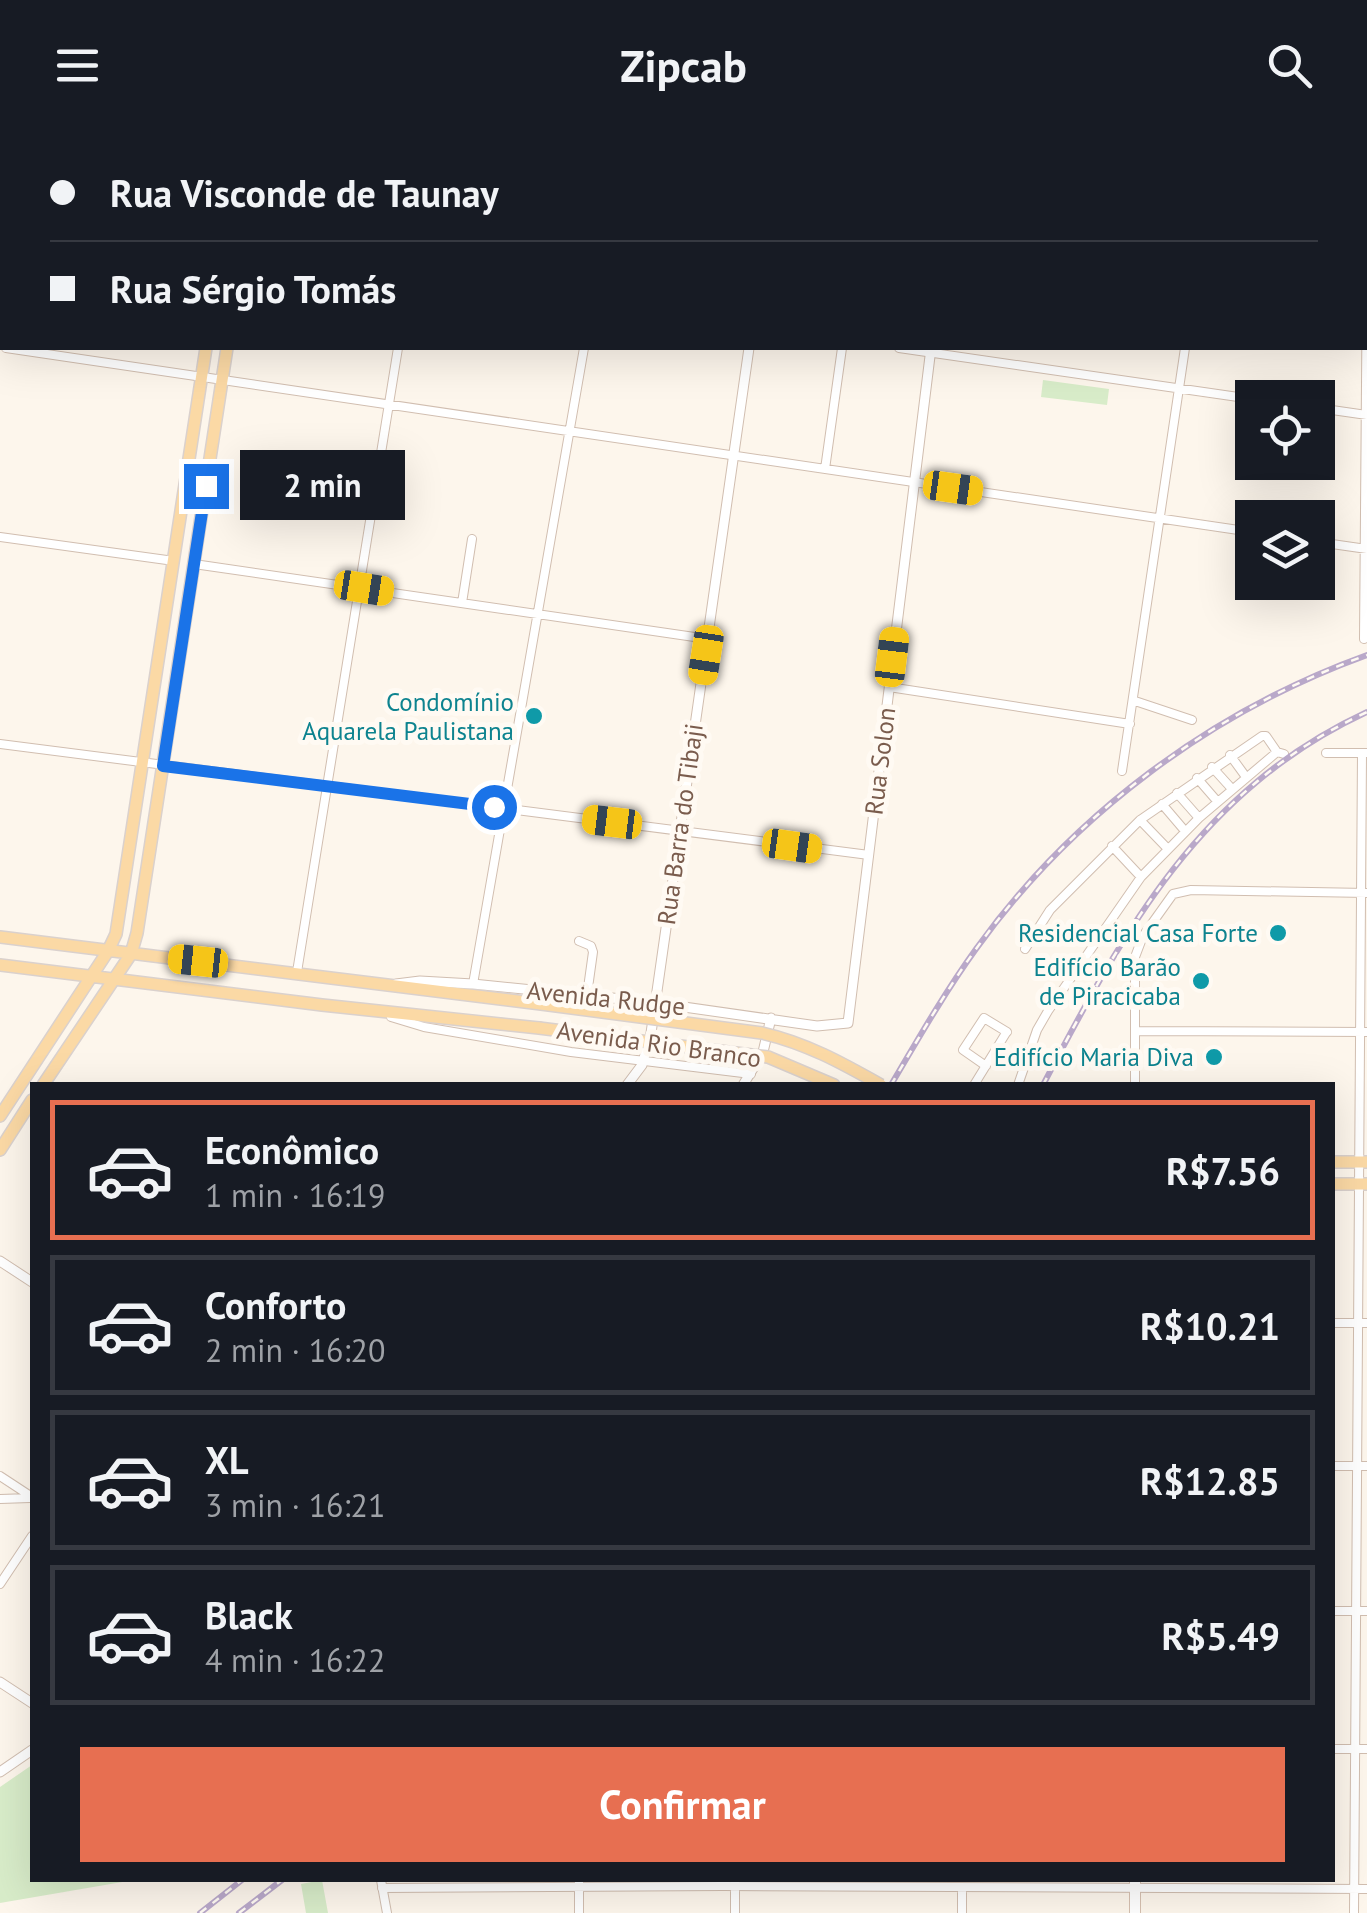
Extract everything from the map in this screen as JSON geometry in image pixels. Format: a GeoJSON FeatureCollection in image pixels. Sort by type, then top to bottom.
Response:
{"type":"FeatureCollection","features":[{"type":"Feature","properties":{"kind":"main road"},"geometry":{"type":"LineString","coordinates":[[0,1116],[108,951],[122,909],[206,350]]}},
{"type":"Feature","properties":{"kind":"main road"},"geometry":{"type":"LineString","coordinates":[[44,1082],[131,954],[228,350]]}},
{"type":"Feature","properties":{"kind":"main road","name":"Avenida Rudge"},"geometry":{"type":"LineString","coordinates":[[0,937],[541,1004]]}},
{"type":"Feature","properties":{"kind":"main road","name":"Avenida Rudge"},"geometry":{"type":"LineString","coordinates":[[0,964],[539,1028]]}},
{"type":"Feature","properties":{"kind":"main road","name":"Avenida Rio Branco"},"geometry":{"type":"LineString","coordinates":[[541,1004],[762,1033],[812,1047],[876,1082]]}},
{"type":"Feature","properties":{"kind":"main road","name":"Avenida Rio Branco"},"geometry":{"type":"LineString","coordinates":[[539,1028],[753,1054],[789,1064],[828,1082]]}},
{"type":"Feature","properties":{"kind":"main road"},"geometry":{"type":"LineString","coordinates":[[0,1150],[30,1103]]}},
{"type":"Feature","properties":{"kind":"main road"},"geometry":{"type":"LineString","coordinates":[[1335,1162],[1364,1162]]}},
{"type":"Feature","properties":{"kind":"main road"},"geometry":{"type":"LineString","coordinates":[[1335,1184],[1363,1184]]}},
{"type":"Feature","properties":{"kind":"main road"},"geometry":{"type":"LineString","coordinates":[[1135,1884],[1135,1913]]}},
{"type":"Feature","properties":{"kind":"street"},"geometry":{"type":"LineString","coordinates":[[23,350],[1235,530]]}},
{"type":"Feature","properties":{"kind":"street"},"geometry":{"type":"LineString","coordinates":[[297,972],[398,350]]}},
{"type":"Feature","properties":{"kind":"street"},"geometry":{"type":"LineString","coordinates":[[473,984],[584,350]]}},
{"type":"Feature","properties":{"kind":"street","name":"Rua Barra do Tibaji"},"geometry":{"type":"LineString","coordinates":[[644,1061],[749,350]]}},
{"type":"Feature","properties":{"kind":"street"},"geometry":{"type":"LineString","coordinates":[[826,469],[842,350]]}},
{"type":"Feature","properties":{"kind":"street","name":"Rua Solon"},"geometry":{"type":"LineString","coordinates":[[818,1026],[844,1026],[850,1016],[930,350]]}},
{"type":"Feature","properties":{"kind":"street"},"geometry":{"type":"LineString","coordinates":[[936,350],[1235,397]]}},
{"type":"Feature","properties":{"kind":"street"},"geometry":{"type":"LineString","coordinates":[[1122,771],[1185,350]]}},
{"type":"Feature","properties":{"kind":"street"},"geometry":{"type":"LineString","coordinates":[[1364,639],[1366,350]]}},
{"type":"Feature","properties":{"kind":"street"},"geometry":{"type":"LineString","coordinates":[[1335,410],[1366,415]]}},
{"type":"Feature","properties":{"kind":"street"},"geometry":{"type":"LineString","coordinates":[[0,537],[174,561]]}},
{"type":"Feature","properties":{"kind":"street"},"geometry":{"type":"LineString","coordinates":[[462,604],[472,540]]}},
{"type":"Feature","properties":{"kind":"street"},"geometry":{"type":"LineString","coordinates":[[1335,544],[1366,549]]}},
{"type":"Feature","properties":{"kind":"street"},"geometry":{"type":"LineString","coordinates":[[194,564],[708,639]]}},
{"type":"Feature","properties":{"kind":"street"},"geometry":{"type":"LineString","coordinates":[[889,687],[1130,724]]}},
{"type":"Feature","properties":{"kind":"street"},"geometry":{"type":"LineString","coordinates":[[1135,701],[1192,720]]}},
{"type":"Feature","properties":{"kind":"street"},"geometry":{"type":"LineString","coordinates":[[1019,1082],[1043,1021],[1141,877],[1218,801],[1264,762],[1281,753],[1266,736],[1212,767],[1140,820],[1050,910],[1026,949]]}},
{"type":"Feature","properties":{"kind":"street"},"geometry":{"type":"LineString","coordinates":[[0,744],[869,855]]}},
{"type":"Feature","properties":{"kind":"street"},"geometry":{"type":"LineString","coordinates":[[1250,744],[1264,762]]}},
{"type":"Feature","properties":{"kind":"street"},"geometry":{"type":"LineString","coordinates":[[1326,753],[1364,753],[1362,1466],[1356,1611],[1354,1913]]}},
{"type":"Feature","properties":{"kind":"street"},"geometry":{"type":"LineString","coordinates":[[1230,756],[1246,777]]}},
{"type":"Feature","properties":{"kind":"street"},"geometry":{"type":"LineString","coordinates":[[1212,767],[1232,789]]}},
{"type":"Feature","properties":{"kind":"street"},"geometry":{"type":"LineString","coordinates":[[1197,778],[1218,801]]}},
{"type":"Feature","properties":{"kind":"street"},"geometry":{"type":"LineString","coordinates":[[1177,793],[1199,818]]}},
{"type":"Feature","properties":{"kind":"street"},"geometry":{"type":"LineString","coordinates":[[1162,804],[1185,831]]}},
{"type":"Feature","properties":{"kind":"street"},"geometry":{"type":"LineString","coordinates":[[1140,820],[1167,848]]}},
{"type":"Feature","properties":{"kind":"street"},"geometry":{"type":"LineString","coordinates":[[1112,846],[1141,877]]}},
{"type":"Feature","properties":{"kind":"street"},"geometry":{"type":"LineString","coordinates":[[1135,1082],[1135,957],[1168,898],[1184,890],[1364,893]]}},
{"type":"Feature","properties":{"kind":"street"},"geometry":{"type":"LineString","coordinates":[[579,941],[591,946],[593,952],[587,995]]}},
{"type":"Feature","properties":{"kind":"street","name":"Avenida Rudge"},"geometry":{"type":"LineString","coordinates":[[393,985],[420,981],[473,984],[654,1003],[818,1026]]}},
{"type":"Feature","properties":{"kind":"street","name":"Avenida Rudge"},"geometry":{"type":"LineString","coordinates":[[373,1010],[424,1026],[571,1052],[751,1074]]}},
{"type":"Feature","properties":{"kind":"street"},"geometry":{"type":"LineString","coordinates":[[745,1082],[763,1052],[771,1018]]}},
{"type":"Feature","properties":{"kind":"street"},"geometry":{"type":"LineString","coordinates":[[976,1082],[986,1066],[1007,1032],[984,1018],[962,1050],[986,1066]]}},
{"type":"Feature","properties":{"kind":"street"},"geometry":{"type":"LineString","coordinates":[[1135,1031],[1364,1032]]}},
{"type":"Feature","properties":{"kind":"street"},"geometry":{"type":"LineString","coordinates":[[629,1082],[644,1061]]}},
{"type":"Feature","properties":{"kind":"street"},"geometry":{"type":"LineString","coordinates":[[0,1260],[30,1281]]}},
{"type":"Feature","properties":{"kind":"street"},"geometry":{"type":"LineString","coordinates":[[1335,1322],[1362,1323]]}},
{"type":"Feature","properties":{"kind":"street"},"geometry":{"type":"LineString","coordinates":[[1335,1466],[1362,1466]]}},
{"type":"Feature","properties":{"kind":"street"},"geometry":{"type":"LineString","coordinates":[[0,1476],[30,1496]]}},
{"type":"Feature","properties":{"kind":"street"},"geometry":{"type":"LineString","coordinates":[[0,1499],[30,1497]]}},
{"type":"Feature","properties":{"kind":"street"},"geometry":{"type":"LineString","coordinates":[[0,1584],[30,1539]]}},
{"type":"Feature","properties":{"kind":"street"},"geometry":{"type":"LineString","coordinates":[[1335,1611],[1367,1611]]}},
{"type":"Feature","properties":{"kind":"street"},"geometry":{"type":"LineString","coordinates":[[0,1682],[30,1702]]}},
{"type":"Feature","properties":{"kind":"street"},"geometry":{"type":"LineString","coordinates":[[1335,1749],[1367,1750]]}},
{"type":"Feature","properties":{"kind":"street"},"geometry":{"type":"LineString","coordinates":[[0,1772],[30,1751]]}},
{"type":"Feature","properties":{"kind":"street"},"geometry":{"type":"LineString","coordinates":[[386,1913],[381,1884],[735,1883],[962,1888],[1135,1884],[1367,1889]]}},
{"type":"Feature","properties":{"kind":"street"},"geometry":{"type":"LineString","coordinates":[[735,1883],[735,1913]]}},
{"type":"Feature","properties":{"kind":"street"},"geometry":{"type":"LineString","coordinates":[[579,1884],[579,1913]]}},
{"type":"Feature","properties":{"kind":"street"},"geometry":{"type":"LineString","coordinates":[[962,1888],[962,1913]]}},
{"type":"Feature","properties":{"kind":"green space"},"geometry":{"type":"Polygon","coordinates":[[[1043,380],[1109,389],[1107,405],[1041,397],[1043,380]]]}},
{"type":"Feature","properties":{"kind":"green space"},"geometry":{"type":"Polygon","coordinates":[[[30,1766],[30,1882],[122,1882],[0,1903],[0,1787],[30,1766]]]}},
{"type":"Feature","properties":{"kind":"green space"},"geometry":{"type":"Polygon","coordinates":[[[322,1882],[328,1913],[306,1913],[301,1884],[322,1882]]]}},
{"type":"Feature","properties":{"kind":"railway"},"geometry":{"type":"LineString","coordinates":[[893,1082],[976,949],[1014,900],[1101,812],[1200,737],[1310,678],[1367,655]]}},
{"type":"Feature","properties":{"kind":"railway"},"geometry":{"type":"LineString","coordinates":[[1045,1082],[1137,919],[1213,823],[1258,781],[1309,744],[1367,712]]}},
{"type":"Feature","properties":{"kind":"railway"},"geometry":{"type":"LineString","coordinates":[[200,1913],[239,1882]]}},
{"type":"Feature","properties":{"kind":"railway"},"geometry":{"type":"LineString","coordinates":[[239,1913],[279,1882]]}},
{"type":"Feature","properties":{"kind":"place","name":"Condomínio Aquarela Paulistana"},"geometry":{"type":"Point","coordinates":[534,716]}},
{"type":"Feature","properties":{"kind":"place","name":"Residencial Casa Forte"},"geometry":{"type":"Point","coordinates":[1278,933]}},
{"type":"Feature","properties":{"kind":"place","name":"Edifício Barão de Piracicaba"},"geometry":{"type":"Point","coordinates":[1201,981]}},
{"type":"Feature","properties":{"kind":"place","name":"Edifício Maria Diva"},"geometry":{"type":"Point","coordinates":[1214,1057]}},
{"type":"Feature","properties":{"kind":"route"},"geometry":{"type":"LineString","coordinates":[[206,486],[163,766],[494,807]]}}]}
